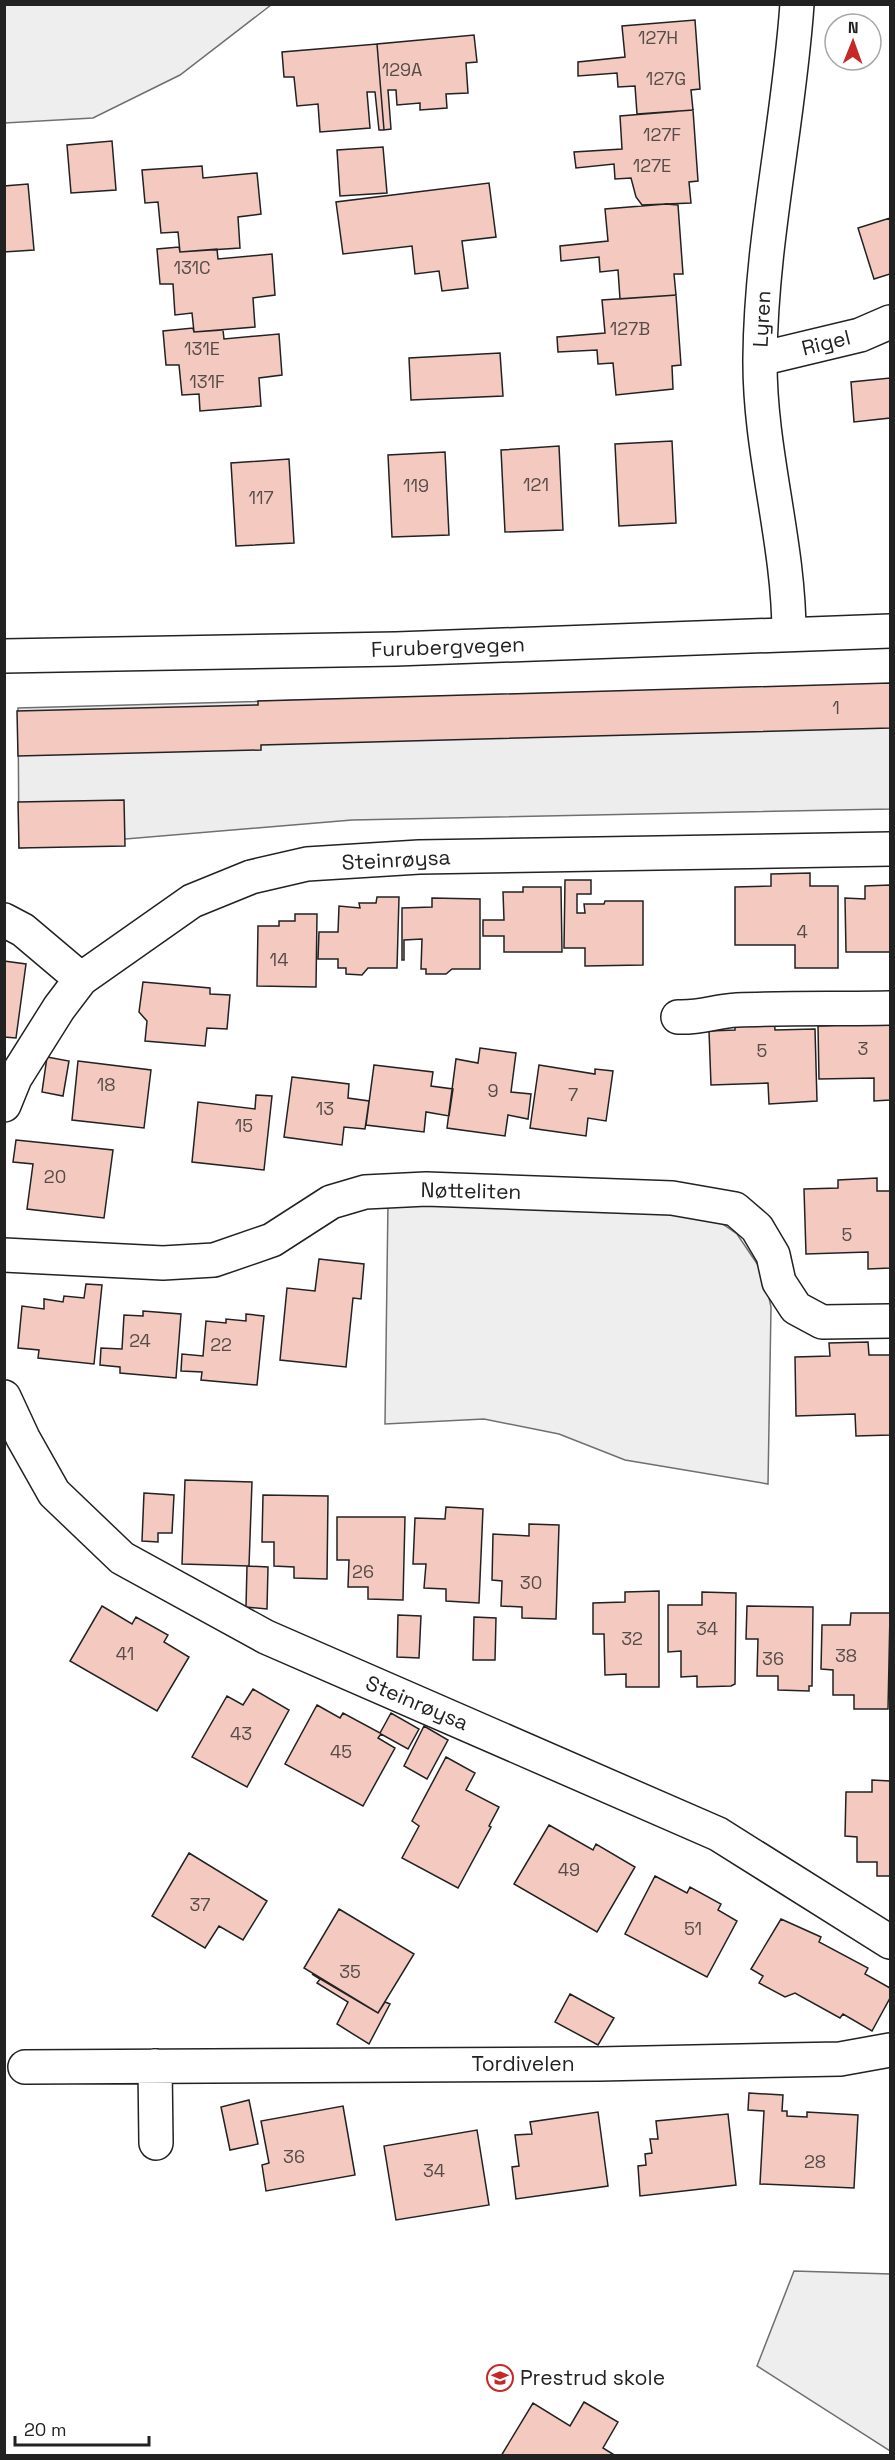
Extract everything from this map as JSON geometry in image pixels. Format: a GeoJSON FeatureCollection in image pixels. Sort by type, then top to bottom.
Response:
{"type":"FeatureCollection","features":[{"type":"Feature","properties":{"kind":"street","name":"Lyren"},"geometry":{"type":"LineString","coordinates":[[789,634],[789,591],[763,415],[760,359],[763,286],[797,4]]}},
{"type":"Feature","properties":{"kind":"street","name":"Rigel"},"geometry":{"type":"LineString","coordinates":[[760,359],[860,335],[891,322]]}},
{"type":"Feature","properties":{"kind":"street","name":"Furubergvegen"},"geometry":{"type":"LineString","coordinates":[[4,656],[396,650],[891,631]]}},
{"type":"Feature","properties":{"kind":"street","name":"Steinrøysa"},"geometry":{"type":"LineString","coordinates":[[4,1105],[28,1058],[59,1008],[81,979],[192,901],[251,877],[307,864],[419,857],[891,849]]}},
{"type":"Feature","properties":{"kind":"street"},"geometry":{"type":"LineString","coordinates":[[4,920],[22,930],[81,979]]}},
{"type":"Feature","properties":{"kind":"street"},"geometry":{"type":"LineString","coordinates":[[678,1017],[699,1018],[728,1011],[891,1008]]}},
{"type":"Feature","properties":{"kind":"street","name":"Nøtteliten"},"geometry":{"type":"LineString","coordinates":[[4,1255],[164,1263],[214,1260],[272,1240],[331,1202],[365,1192],[426,1189],[672,1198],[735,1209],[757,1228],[773,1255],[779,1282],[796,1308],[822,1322],[891,1321]]}},
{"type":"Feature","properties":{"kind":"street","name":"Steinrøysa"},"geometry":{"type":"LineString","coordinates":[[4,1397],[23,1438],[54,1493],[122,1558],[266,1637],[718,1834],[891,1942]]}},
{"type":"Feature","properties":{"kind":"street","name":"Tordivelen"},"geometry":{"type":"LineString","coordinates":[[24,2067],[599,2064],[840,2059],[891,2050]]}},
{"type":"Feature","properties":{"kind":"street"},"geometry":{"type":"LineString","coordinates":[[155,2066],[156,2143]]}},
{"type":"Feature","properties":{"kind":"shaded area"},"geometry":{"type":"Polygon","coordinates":[[[5,4],[271,5],[180,75],[93,118],[5,123],[5,4]]]}},
{"type":"Feature","properties":{"kind":"shaded area"},"geometry":{"type":"Polygon","coordinates":[[[890,684],[890,809],[352,820],[19,848],[18,708],[890,684]]]}},
{"type":"Feature","properties":{"kind":"shaded area"},"geometry":{"type":"Polygon","coordinates":[[[388,1202],[680,1212],[714,1218],[737,1234],[764,1274],[771,1307],[768,1484],[625,1460],[559,1434],[484,1419],[385,1424],[388,1202]]]}},
{"type":"Feature","properties":{"kind":"shaded area"},"geometry":{"type":"Polygon","coordinates":[[[794,2271],[890,2274],[890,2451],[757,2366],[794,2271]]]}},
{"type":"Feature","properties":{"kind":"building"},"geometry":{"type":"Polygon","coordinates":[[[695,20],[700,89],[691,90],[693,110],[637,114],[635,86],[618,87],[617,73],[578,76],[578,62],[625,57],[622,26],[695,20]]]}},
{"type":"Feature","properties":{"kind":"building"},"geometry":{"type":"Polygon","coordinates":[[[474,35],[477,62],[466,63],[468,93],[446,94],[447,108],[420,110],[420,103],[397,105],[396,90],[388,90],[391,129],[384,130],[377,44],[474,35]]]}},
{"type":"Feature","properties":{"kind":"building"},"geometry":{"type":"Polygon","coordinates":[[[377,44],[384,130],[379,130],[375,92],[367,92],[370,128],[320,132],[318,104],[297,106],[294,77],[284,77],[282,52],[377,44]]]}},
{"type":"Feature","properties":{"kind":"building"},"geometry":{"type":"Polygon","coordinates":[[[693,110],[698,181],[689,182],[691,203],[642,205],[636,197],[631,178],[615,179],[614,164],[576,168],[574,152],[622,149],[620,116],[693,110]]]}},
{"type":"Feature","properties":{"kind":"building"},"geometry":{"type":"Polygon","coordinates":[[[112,141],[116,190],[71,193],[67,145],[112,141]]]}},
{"type":"Feature","properties":{"kind":"building"},"geometry":{"type":"Polygon","coordinates":[[[383,147],[387,193],[340,196],[337,150],[383,147]]]}},
{"type":"Feature","properties":{"kind":"building"},"geometry":{"type":"Polygon","coordinates":[[[202,166],[203,178],[257,173],[261,214],[238,217],[240,248],[180,252],[178,232],[161,233],[158,202],[145,203],[142,170],[202,166]]]}},
{"type":"Feature","properties":{"kind":"building"},"geometry":{"type":"Polygon","coordinates":[[[489,183],[496,237],[462,241],[468,288],[442,291],[439,271],[415,274],[412,246],[343,254],[336,202],[489,183]]]}},
{"type":"Feature","properties":{"kind":"building"},"geometry":{"type":"Polygon","coordinates":[[[28,184],[34,250],[4,252],[4,186],[28,184]]]}},
{"type":"Feature","properties":{"kind":"building"},"geometry":{"type":"Polygon","coordinates":[[[678,205],[683,274],[674,274],[676,295],[620,299],[618,270],[600,272],[599,257],[561,261],[560,246],[608,241],[605,209],[678,205]]]}},
{"type":"Feature","properties":{"kind":"building"},"geometry":{"type":"Polygon","coordinates":[[[890,218],[890,274],[874,279],[858,228],[890,218]]]}},
{"type":"Feature","properties":{"kind":"building"},"geometry":{"type":"Polygon","coordinates":[[[179,247],[180,252],[217,249],[218,259],[272,254],[275,295],[253,298],[255,327],[194,332],[192,313],[175,315],[173,284],[160,284],[157,249],[179,247]]]}},
{"type":"Feature","properties":{"kind":"building"},"geometry":{"type":"Polygon","coordinates":[[[676,295],[681,365],[672,366],[673,389],[616,395],[613,363],[598,364],[597,350],[558,352],[557,337],[605,333],[602,300],[676,295]]]}},
{"type":"Feature","properties":{"kind":"building"},"geometry":{"type":"Polygon","coordinates":[[[193,328],[194,332],[223,330],[224,339],[279,334],[282,375],[259,378],[261,406],[200,411],[199,394],[182,395],[179,365],[166,365],[163,331],[193,328]]]}},
{"type":"Feature","properties":{"kind":"building"},"geometry":{"type":"Polygon","coordinates":[[[500,353],[503,396],[411,400],[409,358],[500,353]]]}},
{"type":"Feature","properties":{"kind":"building"},"geometry":{"type":"Polygon","coordinates":[[[890,378],[890,418],[854,422],[851,382],[890,378]]]}},
{"type":"Feature","properties":{"kind":"building"},"geometry":{"type":"Polygon","coordinates":[[[672,441],[676,523],[619,526],[615,444],[672,441]]]}},
{"type":"Feature","properties":{"kind":"building"},"geometry":{"type":"Polygon","coordinates":[[[559,446],[563,530],[505,532],[501,450],[559,446]]]}},
{"type":"Feature","properties":{"kind":"building"},"geometry":{"type":"Polygon","coordinates":[[[445,452],[449,535],[392,537],[388,455],[445,452]]]}},
{"type":"Feature","properties":{"kind":"building"},"geometry":{"type":"Polygon","coordinates":[[[289,459],[294,543],[236,546],[231,463],[289,459]]]}},
{"type":"Feature","properties":{"kind":"building"},"geometry":{"type":"Polygon","coordinates":[[[890,683],[890,728],[261,745],[261,750],[18,756],[17,711],[258,705],[258,701],[890,683]]]}},
{"type":"Feature","properties":{"kind":"building"},"geometry":{"type":"Polygon","coordinates":[[[124,800],[125,846],[19,848],[18,802],[124,800]]]}},
{"type":"Feature","properties":{"kind":"building"},"geometry":{"type":"Polygon","coordinates":[[[810,873],[810,886],[838,886],[838,968],[795,968],[795,945],[735,945],[735,887],[771,886],[771,874],[810,873]]]}},
{"type":"Feature","properties":{"kind":"building"},"geometry":{"type":"Polygon","coordinates":[[[565,880],[591,880],[591,894],[577,894],[577,913],[585,913],[584,904],[604,904],[605,901],[643,901],[643,965],[585,966],[585,948],[564,948],[565,880]]]}},
{"type":"Feature","properties":{"kind":"building"},"geometry":{"type":"Polygon","coordinates":[[[890,885],[890,952],[846,952],[845,898],[865,899],[865,886],[890,885]]]}},
{"type":"Feature","properties":{"kind":"building"},"geometry":{"type":"Polygon","coordinates":[[[523,887],[561,887],[562,952],[504,952],[504,936],[483,936],[483,920],[504,920],[503,892],[523,892],[523,887]]]}},
{"type":"Feature","properties":{"kind":"building"},"geometry":{"type":"Polygon","coordinates":[[[377,897],[399,897],[397,968],[368,968],[362,975],[346,974],[346,968],[338,968],[338,959],[318,959],[319,932],[338,932],[339,906],[360,908],[359,903],[376,903],[377,897]]]}},
{"type":"Feature","properties":{"kind":"building"},"geometry":{"type":"Polygon","coordinates":[[[432,898],[480,899],[480,969],[452,969],[446,974],[426,974],[426,969],[421,969],[422,939],[404,940],[404,960],[402,960],[402,908],[432,907],[432,898]]]}},
{"type":"Feature","properties":{"kind":"building"},"geometry":{"type":"Polygon","coordinates":[[[295,914],[317,914],[316,987],[257,986],[258,926],[279,926],[279,921],[295,921],[295,914]]]}},
{"type":"Feature","properties":{"kind":"building"},"geometry":{"type":"Polygon","coordinates":[[[4,961],[26,964],[16,1038],[4,1037],[4,961]]]}},
{"type":"Feature","properties":{"kind":"building"},"geometry":{"type":"Polygon","coordinates":[[[143,982],[210,988],[210,994],[230,995],[227,1029],[207,1028],[205,1046],[145,1041],[147,1021],[139,1012],[143,982]]]}},
{"type":"Feature","properties":{"kind":"building"},"geometry":{"type":"Polygon","coordinates":[[[774,1015],[775,1030],[815,1029],[817,1101],[769,1104],[768,1083],[711,1085],[709,1031],[735,1030],[735,1017],[774,1015]]]}},
{"type":"Feature","properties":{"kind":"building"},"geometry":{"type":"Polygon","coordinates":[[[890,1023],[890,1100],[874,1101],[874,1078],[819,1079],[818,1026],[890,1023]]]}},
{"type":"Feature","properties":{"kind":"building"},"geometry":{"type":"Polygon","coordinates":[[[480,1048],[516,1053],[511,1092],[531,1094],[528,1119],[508,1115],[505,1136],[447,1128],[456,1059],[478,1063],[480,1048]]]}},
{"type":"Feature","properties":{"kind":"building"},"geometry":{"type":"Polygon","coordinates":[[[47,1057],[69,1061],[63,1096],[42,1092],[47,1057]]]}},
{"type":"Feature","properties":{"kind":"building"},"geometry":{"type":"Polygon","coordinates":[[[78,1061],[151,1070],[144,1128],[72,1120],[78,1061]]]}},
{"type":"Feature","properties":{"kind":"building"},"geometry":{"type":"Polygon","coordinates":[[[374,1065],[433,1072],[431,1086],[453,1089],[449,1116],[426,1112],[424,1132],[366,1125],[374,1065]]]}},
{"type":"Feature","properties":{"kind":"building"},"geometry":{"type":"Polygon","coordinates":[[[539,1065],[595,1074],[595,1069],[613,1071],[606,1121],[588,1118],[586,1136],[530,1128],[539,1065]]]}},
{"type":"Feature","properties":{"kind":"building"},"geometry":{"type":"Polygon","coordinates":[[[292,1077],[349,1084],[348,1098],[369,1101],[365,1129],[344,1127],[342,1145],[284,1137],[292,1077]]]}},
{"type":"Feature","properties":{"kind":"building"},"geometry":{"type":"Polygon","coordinates":[[[256,1095],[272,1096],[264,1170],[192,1162],[198,1102],[255,1109],[256,1095]]]}},
{"type":"Feature","properties":{"kind":"building"},"geometry":{"type":"Polygon","coordinates":[[[16,1140],[113,1150],[104,1218],[27,1209],[33,1164],[13,1162],[16,1140]]]}},
{"type":"Feature","properties":{"kind":"building"},"geometry":{"type":"Polygon","coordinates":[[[877,1178],[877,1191],[890,1191],[890,1268],[868,1269],[868,1252],[806,1254],[804,1189],[838,1188],[838,1180],[877,1178]]]}},
{"type":"Feature","properties":{"kind":"building"},"geometry":{"type":"Polygon","coordinates":[[[319,1259],[364,1264],[361,1299],[353,1298],[346,1367],[280,1360],[287,1288],[315,1291],[319,1259]]]}},
{"type":"Feature","properties":{"kind":"building"},"geometry":{"type":"Polygon","coordinates":[[[86,1284],[102,1285],[94,1364],[38,1358],[39,1350],[18,1348],[22,1306],[44,1309],[44,1299],[63,1302],[64,1296],[84,1298],[86,1284]]]}},
{"type":"Feature","properties":{"kind":"building"},"geometry":{"type":"Polygon","coordinates":[[[143,1311],[181,1314],[176,1378],[120,1373],[120,1367],[100,1365],[101,1348],[122,1349],[124,1315],[143,1316],[143,1311]]]}},
{"type":"Feature","properties":{"kind":"building"},"geometry":{"type":"Polygon","coordinates":[[[246,1314],[264,1316],[257,1385],[201,1380],[202,1372],[181,1371],[182,1354],[203,1356],[206,1321],[226,1323],[226,1319],[246,1321],[246,1314]]]}},
{"type":"Feature","properties":{"kind":"building"},"geometry":{"type":"Polygon","coordinates":[[[868,1342],[869,1355],[890,1355],[890,1435],[856,1436],[855,1414],[796,1416],[795,1357],[830,1356],[829,1343],[868,1342]]]}},
{"type":"Feature","properties":{"kind":"building"},"geometry":{"type":"Polygon","coordinates":[[[185,1480],[252,1482],[249,1566],[182,1564],[185,1480]]]}},
{"type":"Feature","properties":{"kind":"building"},"geometry":{"type":"Polygon","coordinates":[[[144,1493],[174,1495],[172,1533],[158,1533],[158,1542],[142,1541],[144,1493]]]}},
{"type":"Feature","properties":{"kind":"building"},"geometry":{"type":"Polygon","coordinates":[[[263,1495],[328,1496],[327,1579],[294,1578],[294,1567],[274,1566],[274,1542],[262,1542],[263,1495]]]}},
{"type":"Feature","properties":{"kind":"building"},"geometry":{"type":"Polygon","coordinates":[[[446,1507],[483,1509],[479,1603],[446,1601],[446,1589],[424,1588],[426,1564],[413,1564],[415,1518],[445,1519],[446,1507]]]}},
{"type":"Feature","properties":{"kind":"building"},"geometry":{"type":"Polygon","coordinates":[[[337,1517],[405,1517],[403,1600],[368,1599],[368,1587],[348,1587],[349,1560],[337,1560],[337,1517]]]}},
{"type":"Feature","properties":{"kind":"building"},"geometry":{"type":"Polygon","coordinates":[[[529,1524],[559,1525],[556,1619],[522,1618],[522,1607],[501,1606],[502,1581],[492,1580],[493,1534],[529,1536],[529,1524]]]}},
{"type":"Feature","properties":{"kind":"building"},"geometry":{"type":"Polygon","coordinates":[[[247,1566],[268,1567],[267,1609],[246,1607],[247,1566]]]}},
{"type":"Feature","properties":{"kind":"building"},"geometry":{"type":"Polygon","coordinates":[[[659,1591],[659,1687],[626,1687],[626,1674],[605,1675],[604,1634],[593,1634],[593,1603],[625,1602],[625,1592],[659,1591]]]}},
{"type":"Feature","properties":{"kind":"building"},"geometry":{"type":"Polygon","coordinates":[[[702,1592],[736,1593],[735,1684],[731,1686],[697,1687],[697,1676],[681,1677],[681,1651],[668,1652],[668,1605],[702,1605],[702,1592]]]}},
{"type":"Feature","properties":{"kind":"building"},"geometry":{"type":"Polygon","coordinates":[[[102,1606],[132,1624],[136,1617],[168,1635],[164,1642],[189,1657],[157,1711],[70,1661],[102,1606]]]}},
{"type":"Feature","properties":{"kind":"building"},"geometry":{"type":"Polygon","coordinates":[[[747,1606],[813,1607],[812,1686],[809,1686],[809,1691],[778,1690],[778,1676],[757,1676],[758,1639],[746,1639],[747,1606]]]}},
{"type":"Feature","properties":{"kind":"building"},"geometry":{"type":"Polygon","coordinates":[[[851,1613],[890,1613],[888,1709],[854,1709],[854,1695],[833,1695],[833,1670],[821,1669],[822,1625],[850,1625],[851,1613]]]}},
{"type":"Feature","properties":{"kind":"building"},"geometry":{"type":"Polygon","coordinates":[[[398,1615],[421,1616],[419,1658],[397,1657],[398,1615]]]}},
{"type":"Feature","properties":{"kind":"building"},"geometry":{"type":"Polygon","coordinates":[[[474,1617],[496,1618],[495,1660],[473,1660],[474,1617]]]}},
{"type":"Feature","properties":{"kind":"building"},"geometry":{"type":"Polygon","coordinates":[[[253,1689],[289,1710],[247,1787],[192,1757],[227,1696],[243,1705],[253,1689]]]}},
{"type":"Feature","properties":{"kind":"building"},"geometry":{"type":"Polygon","coordinates":[[[317,1705],[340,1718],[343,1713],[380,1733],[391,1713],[419,1729],[408,1749],[381,1734],[378,1738],[395,1748],[363,1806],[285,1764],[317,1705]]]}},
{"type":"Feature","properties":{"kind":"building"},"geometry":{"type":"Polygon","coordinates":[[[424,1726],[448,1740],[427,1779],[404,1766],[424,1726]]]}},
{"type":"Feature","properties":{"kind":"building"},"geometry":{"type":"Polygon","coordinates":[[[446,1757],[475,1773],[466,1790],[499,1807],[489,1826],[491,1827],[458,1888],[402,1858],[419,1826],[412,1821],[446,1757]]]}},
{"type":"Feature","properties":{"kind":"building"},"geometry":{"type":"Polygon","coordinates":[[[872,1780],[890,1781],[890,1876],[877,1876],[877,1862],[857,1862],[857,1837],[845,1836],[846,1792],[872,1792],[872,1780]]]}},
{"type":"Feature","properties":{"kind":"building"},"geometry":{"type":"Polygon","coordinates":[[[549,1825],[593,1850],[596,1844],[635,1867],[597,1932],[514,1884],[549,1825]]]}},
{"type":"Feature","properties":{"kind":"building"},"geometry":{"type":"Polygon","coordinates":[[[189,1853],[267,1901],[243,1940],[219,1926],[205,1948],[152,1916],[189,1853]]]}},
{"type":"Feature","properties":{"kind":"building"},"geometry":{"type":"Polygon","coordinates":[[[655,1876],[687,1893],[690,1887],[721,1904],[718,1910],[737,1921],[707,1977],[625,1934],[655,1876]]]}},
{"type":"Feature","properties":{"kind":"building"},"geometry":{"type":"Polygon","coordinates":[[[339,1909],[414,1954],[378,2013],[304,1968],[339,1909]]]}},
{"type":"Feature","properties":{"kind":"building"},"geometry":{"type":"Polygon","coordinates":[[[781,1919],[821,1937],[819,1942],[868,1968],[865,1974],[890,1988],[890,1998],[872,2031],[843,2014],[840,2018],[795,1993],[785,1997],[759,1983],[763,1976],[751,1969],[781,1919]]]}},
{"type":"Feature","properties":{"kind":"building"},"geometry":{"type":"Polygon","coordinates":[[[312,1974],[378,2013],[385,2002],[390,2004],[369,2044],[337,2024],[348,2002],[317,1983],[320,1979],[312,1974]]]}},
{"type":"Feature","properties":{"kind":"building"},"geometry":{"type":"Polygon","coordinates":[[[570,1994],[614,2018],[598,2045],[555,2022],[570,1994]]]}},
{"type":"Feature","properties":{"kind":"building"},"geometry":{"type":"Polygon","coordinates":[[[749,2093],[783,2095],[782,2111],[787,2111],[787,2116],[807,2117],[807,2112],[858,2115],[854,2188],[760,2184],[764,2111],[748,2110],[749,2093]]]}},
{"type":"Feature","properties":{"kind":"building"},"geometry":{"type":"Polygon","coordinates":[[[249,2100],[258,2144],[230,2150],[221,2107],[249,2100]]]}},
{"type":"Feature","properties":{"kind":"building"},"geometry":{"type":"Polygon","coordinates":[[[343,2106],[355,2175],[266,2191],[262,2165],[269,2163],[261,2121],[343,2106]]]}},
{"type":"Feature","properties":{"kind":"building"},"geometry":{"type":"Polygon","coordinates":[[[598,2112],[608,2186],[516,2199],[512,2167],[519,2166],[515,2135],[532,2134],[530,2122],[598,2112]]]}},
{"type":"Feature","properties":{"kind":"building"},"geometry":{"type":"Polygon","coordinates":[[[728,2114],[736,2185],[640,2196],[638,2166],[646,2165],[645,2154],[652,2153],[650,2139],[658,2139],[656,2121],[728,2114]]]}},
{"type":"Feature","properties":{"kind":"building"},"geometry":{"type":"Polygon","coordinates":[[[477,2130],[489,2205],[396,2220],[384,2146],[477,2130]]]}},
{"type":"Feature","properties":{"kind":"building"},"geometry":{"type":"Polygon","coordinates":[[[584,2402],[618,2422],[603,2448],[616,2456],[501,2456],[533,2403],[570,2426],[584,2402]]]}},
{"type":"Feature","properties":{"kind":"place","name":"Prestrud skole"},"geometry":{"type":"Point","coordinates":[500,2378]}}]}
